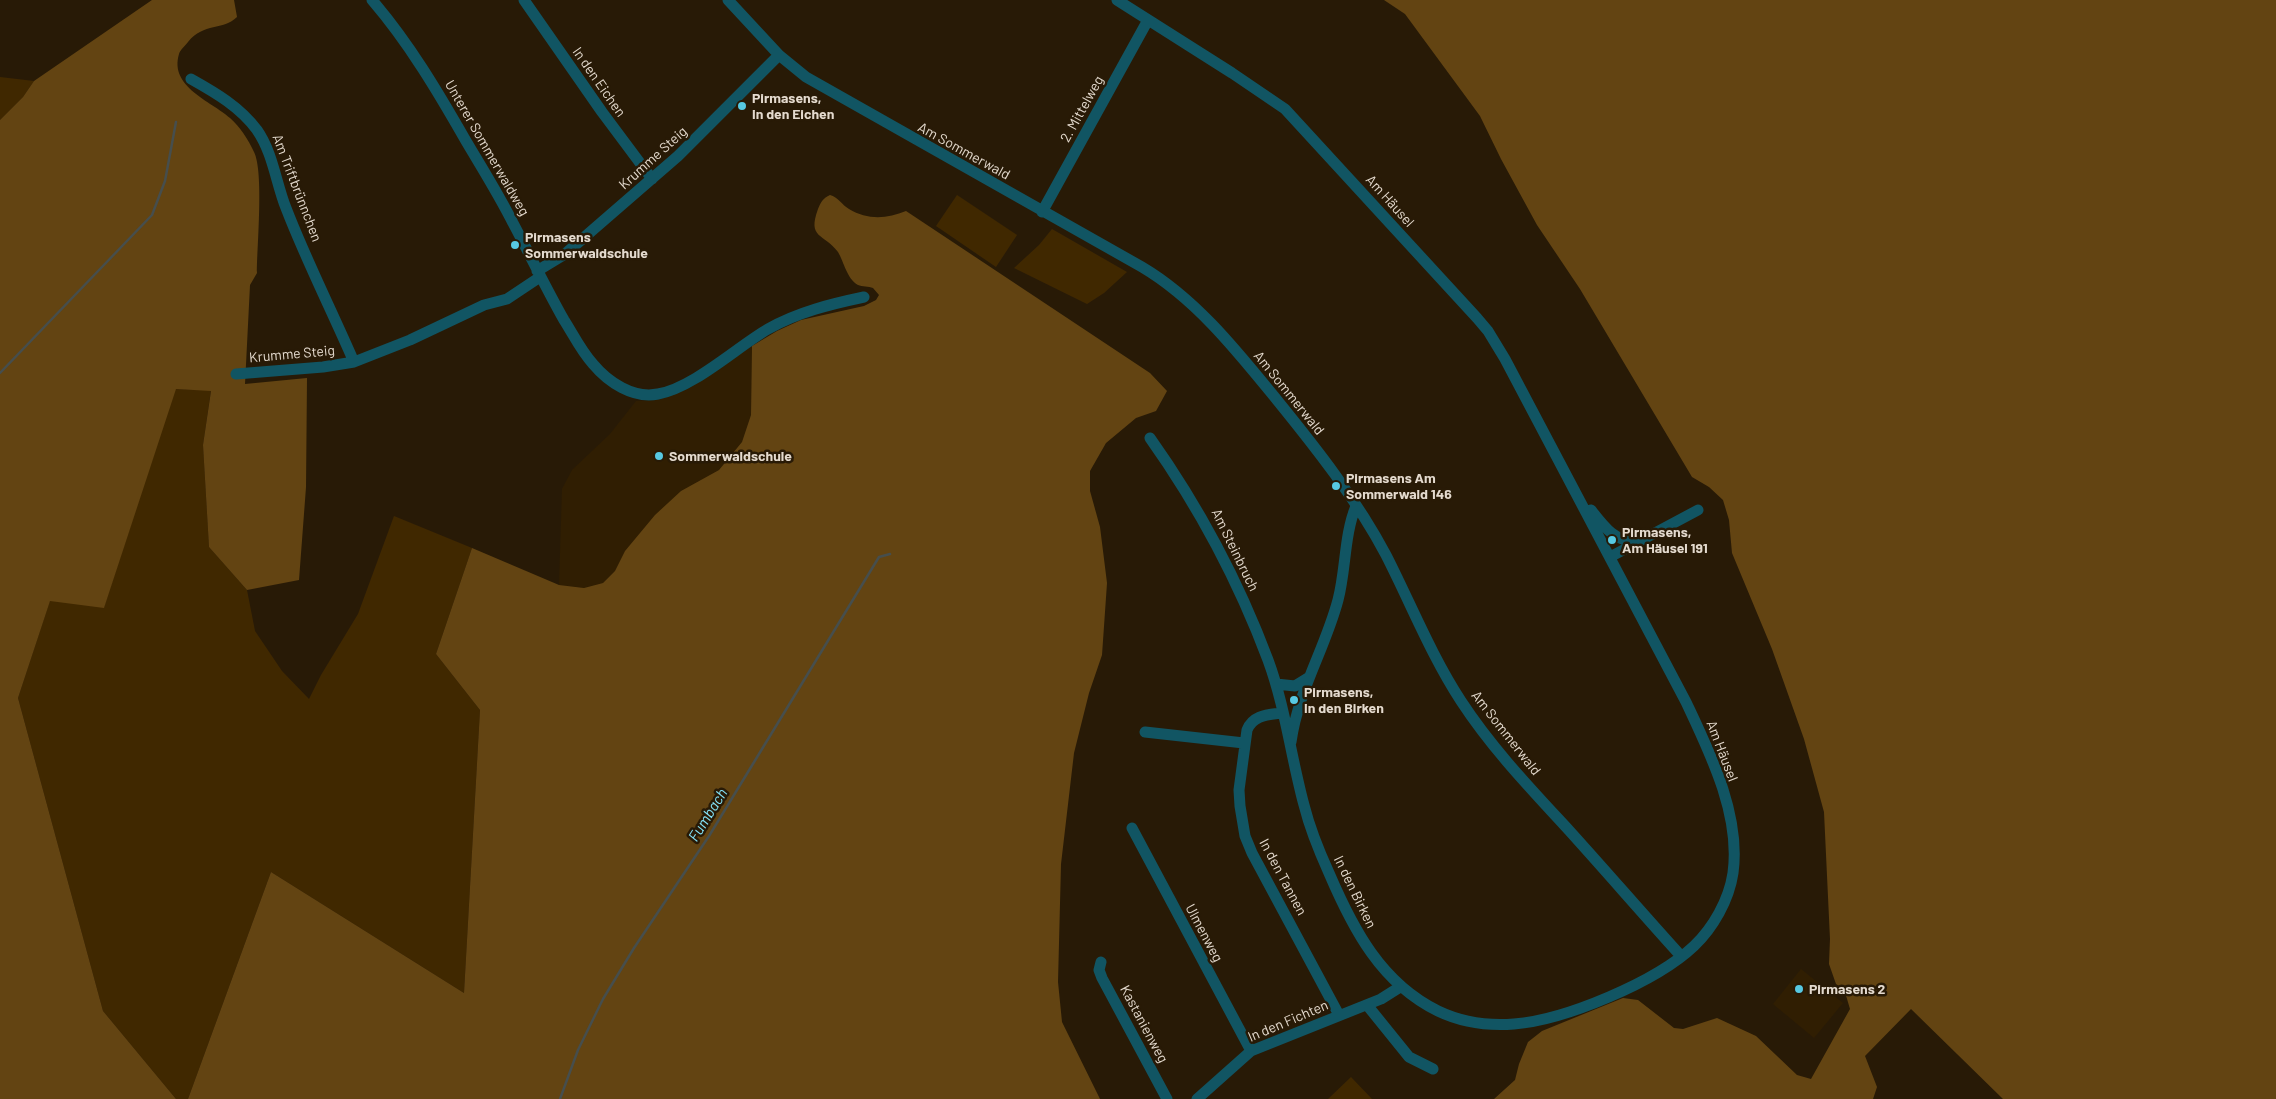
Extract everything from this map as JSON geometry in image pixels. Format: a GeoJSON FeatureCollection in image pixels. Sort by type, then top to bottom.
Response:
{"type":"FeatureCollection","features":[{"type":"Feature","properties":{"kind":"street","name":"Unterer Sommerwaldweg"},"geometry":{"type":"LineString","coordinates":[[372,0],[401,35],[439,93],[501,200],[573,336],[592,364],[614,383],[627,390],[650,395],[659,394],[680,386],[783,320],[819,308],[864,297]]}},
{"type":"Feature","properties":{"kind":"street","name":"In den Eichen"},"geometry":{"type":"LineString","coordinates":[[524,0],[602,112],[652,179]]}},
{"type":"Feature","properties":{"kind":"street","name":"Am Sommerwald"},"geometry":{"type":"LineString","coordinates":[[728,0],[779,55],[806,77],[1147,270],[1187,300],[1254,373],[1304,433],[1356,506],[1386,554],[1442,668],[1475,722],[1512,768],[1681,956]]}},
{"type":"Feature","properties":{"kind":"street","name":"Am Häusel"},"geometry":{"type":"LineString","coordinates":[[1116,0],[1285,109],[1314,138],[1488,332],[1506,359],[1700,732],[1721,786],[1732,831],[1733,872],[1723,906],[1705,934],[1681,956]]}},
{"type":"Feature","properties":{"kind":"street","name":"2. Mittelweg"},"geometry":{"type":"LineString","coordinates":[[1042,212],[1148,20]]}},
{"type":"Feature","properties":{"kind":"street","name":"Krumme Steig"},"geometry":{"type":"LineString","coordinates":[[236,374],[323,367],[354,362],[410,340],[484,305],[507,299],[565,254],[652,179],[705,131],[779,55]]}},
{"type":"Feature","properties":{"kind":"street","name":"Am Triftbrünnchen"},"geometry":{"type":"LineString","coordinates":[[191,79],[224,98],[239,110],[258,132],[266,146],[292,224],[354,362]]}},
{"type":"Feature","properties":{"kind":"street","name":"Am Steinbruch"},"geometry":{"type":"LineString","coordinates":[[1150,438],[1187,491],[1220,548],[1246,606],[1276,684],[1290,749]]}},
{"type":"Feature","properties":{"kind":"street","name":"Am Häusel"},"geometry":{"type":"LineString","coordinates":[[1573,486],[1606,529],[1621,540],[1636,543]]}},
{"type":"Feature","properties":{"kind":"street","name":"In den Birken"},"geometry":{"type":"LineString","coordinates":[[1356,506],[1350,522],[1338,600],[1296,713],[1290,749],[1312,832],[1337,892],[1366,946],[1400,987],[1427,1005],[1461,1020],[1494,1025],[1514,1024],[1554,1016],[1596,1001],[1652,975],[1681,956]]}},
{"type":"Feature","properties":{"kind":"street"},"geometry":{"type":"LineString","coordinates":[[1610,557],[1698,510]]}},
{"type":"Feature","properties":{"kind":"street"},"geometry":{"type":"LineString","coordinates":[[1276,684],[1295,686],[1308,678]]}},
{"type":"Feature","properties":{"kind":"street","name":"In den Tannen"},"geometry":{"type":"LineString","coordinates":[[1282,712],[1258,717],[1253,720],[1247,730],[1239,790],[1245,836],[1252,853],[1339,1015]]}},
{"type":"Feature","properties":{"kind":"street"},"geometry":{"type":"LineString","coordinates":[[1145,732],[1244,743]]}},
{"type":"Feature","properties":{"kind":"street","name":"Ulmenweg"},"geometry":{"type":"LineString","coordinates":[[1132,828],[1251,1051]]}},
{"type":"Feature","properties":{"kind":"street","name":"Kastanienweg"},"geometry":{"type":"LineString","coordinates":[[1101,962],[1102,978],[1167,1099]]}},
{"type":"Feature","properties":{"kind":"street","name":"In den Fichten"},"geometry":{"type":"LineString","coordinates":[[1197,1099],[1251,1051],[1367,1005],[1400,987]]}},
{"type":"Feature","properties":{"kind":"street"},"geometry":{"type":"LineString","coordinates":[[1367,1005],[1409,1057],[1433,1069]]}},
{"type":"Feature","properties":{"kind":"shaded area"},"geometry":{"type":"Polygon","coordinates":[[[152,0],[234,0],[237,17],[226,24],[207,29],[194,36],[180,52],[178,66],[180,76],[194,92],[237,125],[249,142],[257,162],[259,210],[257,273],[250,285],[245,384],[307,378],[306,487],[299,580],[247,590],[209,547],[203,445],[211,391],[176,389],[104,608],[50,601],[18,698],[103,1011],[176,1099],[0,1099],[0,120],[23,97],[34,81],[152,0]]]}},
{"type":"Feature","properties":{"kind":"shaded area"},"geometry":{"type":"Polygon","coordinates":[[[1384,0],[2276,0],[2276,1099],[2003,1099],[1911,1009],[1865,1056],[1877,1087],[1873,1099],[1494,1099],[1515,1080],[1528,1042],[1542,1031],[1623,998],[1638,1000],[1674,1028],[1683,1029],[1717,1018],[1756,1036],[1797,1075],[1811,1079],[1850,1009],[1845,992],[1836,984],[1829,964],[1830,939],[1824,812],[1804,739],[1772,649],[1732,553],[1729,520],[1723,500],[1709,487],[1692,477],[1580,289],[1537,225],[1480,116],[1405,14],[1384,0]]]}},
{"type":"Feature","properties":{"kind":"shaded area"},"geometry":{"type":"Polygon","coordinates":[[[0,77],[34,81],[23,97],[0,120],[0,77]]]}},
{"type":"Feature","properties":{"kind":"shaded area"},"geometry":{"type":"Polygon","coordinates":[[[830,195],[856,213],[870,217],[892,216],[906,211],[1150,373],[1167,391],[1156,411],[1136,418],[1106,443],[1090,471],[1090,491],[1100,527],[1107,583],[1102,655],[1089,693],[1074,753],[1061,864],[1058,982],[1062,1022],[1100,1099],[188,1099],[271,872],[464,993],[480,710],[436,654],[472,548],[559,585],[584,588],[603,583],[615,571],[625,551],[655,515],[681,491],[719,470],[742,442],[751,415],[752,346],[777,331],[801,320],[864,306],[876,300],[879,295],[873,288],[860,286],[851,279],[838,252],[816,231],[815,219],[818,209],[822,200],[830,195]]]}},
{"type":"Feature","properties":{"kind":"shaded area"},"geometry":{"type":"Polygon","coordinates":[[[957,195],[1017,235],[996,267],[936,226],[957,195]]]}},
{"type":"Feature","properties":{"kind":"shaded area"},"geometry":{"type":"Polygon","coordinates":[[[1052,229],[1127,272],[1104,293],[1087,304],[1014,268],[1039,245],[1052,229]]]}},
{"type":"Feature","properties":{"kind":"shaded area","name":"Sommerwaldschule"},"geometry":{"type":"Polygon","coordinates":[[[752,346],[751,415],[742,442],[719,470],[681,491],[625,551],[615,571],[603,583],[584,588],[559,585],[562,489],[572,470],[610,434],[636,401],[658,400],[691,385],[752,346]]]}},
{"type":"Feature","properties":{"kind":"shaded area"},"geometry":{"type":"Polygon","coordinates":[[[175,389],[211,390],[203,445],[209,547],[247,590],[255,631],[282,671],[309,699],[321,675],[358,614],[394,516],[472,548],[436,654],[480,710],[464,993],[271,872],[188,1099],[176,1099],[103,1011],[18,698],[50,600],[104,607],[175,389]]]}},
{"type":"Feature","properties":{"kind":"shaded area"},"geometry":{"type":"Polygon","coordinates":[[[1801,969],[1843,1003],[1814,1038],[1773,1004],[1801,969]]]}},
{"type":"Feature","properties":{"kind":"shaded area"},"geometry":{"type":"Polygon","coordinates":[[[1351,1077],[1372,1099],[1328,1099],[1351,1077]]]}},
{"type":"Feature","properties":{"kind":"waterway"},"geometry":{"type":"LineString","coordinates":[[0,373],[152,215],[165,181],[176,122]]}},
{"type":"Feature","properties":{"kind":"waterway","name":"Fumbach"},"geometry":{"type":"LineString","coordinates":[[560,1099],[578,1050],[603,999],[634,948],[709,836],[879,557],[890,554]]}},
{"type":"Feature","properties":{"kind":"place","name":"Pirmasens, In den Eichen"},"geometry":{"type":"Point","coordinates":[742,106]}},
{"type":"Feature","properties":{"kind":"place","name":"Pirmasens Sommerwaldschule"},"geometry":{"type":"Point","coordinates":[515,245]}},
{"type":"Feature","properties":{"kind":"place","name":"Sommerwaldschule"},"geometry":{"type":"Point","coordinates":[659,456]}},
{"type":"Feature","properties":{"kind":"place","name":"Pirmasens Am Sommerwald 146"},"geometry":{"type":"Point","coordinates":[1336,486]}},
{"type":"Feature","properties":{"kind":"place","name":"Pirmasens, Am Häusel 191"},"geometry":{"type":"Point","coordinates":[1612,540]}},
{"type":"Feature","properties":{"kind":"place","name":"Pirmasens, In den Birken"},"geometry":{"type":"Point","coordinates":[1294,700]}},
{"type":"Feature","properties":{"kind":"place","name":"Pirmasens 2"},"geometry":{"type":"Point","coordinates":[1799,989]}}]}
